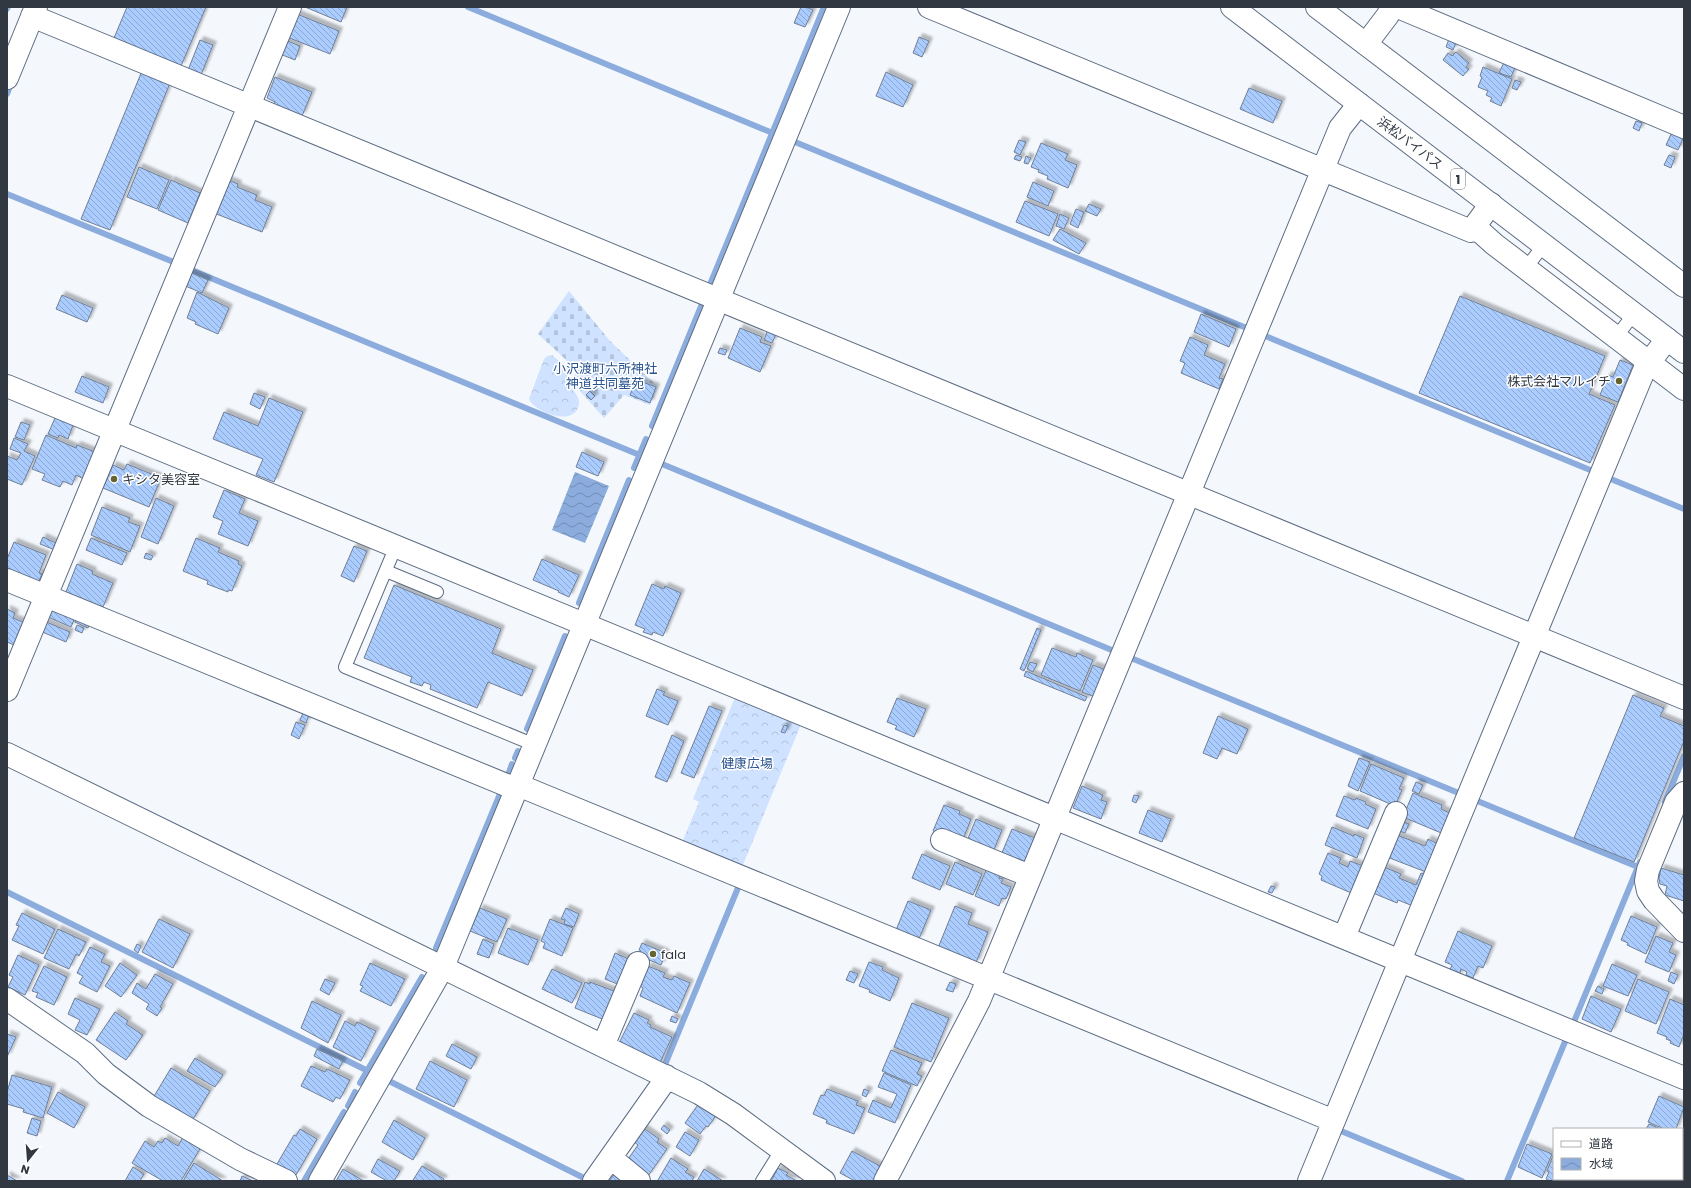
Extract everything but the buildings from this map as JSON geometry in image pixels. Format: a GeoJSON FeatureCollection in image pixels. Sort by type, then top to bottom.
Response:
{"type":"FeatureCollection","features":[{"type":"Feature","properties":{"kind":"main road"},"geometry":{"type":"LineString","coordinates":[[7,690],[290,7]]}},
{"type":"Feature","properties":{"kind":"main road"},"geometry":{"type":"LineString","coordinates":[[320,1181],[443,967],[839,7]]}},
{"type":"Feature","properties":{"kind":"main road"},"geometry":{"type":"LineString","coordinates":[[929,7],[1471,231],[1491,204]]}},
{"type":"Feature","properties":{"kind":"main road","name":"浜松バイパス"},"geometry":{"type":"LineString","coordinates":[[1232,7],[1676,346]]}},
{"type":"Feature","properties":{"kind":"main road"},"geometry":{"type":"LineString","coordinates":[[1317,7],[1681,279]]}},
{"type":"Feature","properties":{"kind":"main road"},"geometry":{"type":"LineString","coordinates":[[1366,44],[1388,15],[1391,7]]}},
{"type":"Feature","properties":{"kind":"main road"},"geometry":{"type":"LineString","coordinates":[[1398,7],[1684,127]]}},
{"type":"Feature","properties":{"kind":"main road"},"geometry":{"type":"LineString","coordinates":[[7,78],[34,12],[249,106],[1684,698]]}},
{"type":"Feature","properties":{"kind":"main road"},"geometry":{"type":"LineString","coordinates":[[885,1181],[979,1002],[1340,128],[1358,104]]}},
{"type":"Feature","properties":{"kind":"main road"},"geometry":{"type":"LineString","coordinates":[[1474,226],[1649,363],[1682,383]]}},
{"type":"Feature","properties":{"kind":"main road"},"geometry":{"type":"LineString","coordinates":[[1309,1181],[1645,368],[1649,363],[1676,346]]}},
{"type":"Feature","properties":{"kind":"main road"},"geometry":{"type":"LineString","coordinates":[[7,386],[1684,1078]]}},
{"type":"Feature","properties":{"kind":"main road"},"geometry":{"type":"LineString","coordinates":[[7,580],[1334,1121]]}},
{"type":"Feature","properties":{"kind":"main road"},"geometry":{"type":"LineString","coordinates":[[7,754],[666,1076],[716,1102],[824,1181]]}},
{"type":"Feature","properties":{"kind":"main road"},"geometry":{"type":"LineString","coordinates":[[1684,793],[1676,802],[1648,870],[1646,881],[1648,891],[1654,900],[1684,931]]}},
{"type":"Feature","properties":{"kind":"main road"},"geometry":{"type":"LineString","coordinates":[[1344,938],[1396,812]]}},
{"type":"Feature","properties":{"kind":"main road"},"geometry":{"type":"LineString","coordinates":[[942,840],[1030,876]]}},
{"type":"Feature","properties":{"kind":"main road"},"geometry":{"type":"LineString","coordinates":[[603,1046],[638,963]]}},
{"type":"Feature","properties":{"kind":"main road"},"geometry":{"type":"LineString","coordinates":[[7,999],[85,1053],[106,1074],[149,1106],[240,1159],[286,1181]]}},
{"type":"Feature","properties":{"kind":"main road"},"geometry":{"type":"LineString","coordinates":[[594,1181],[661,1086],[666,1076]]}},
{"type":"Feature","properties":{"kind":"main road"},"geometry":{"type":"LineString","coordinates":[[611,1158],[639,1181]]}},
{"type":"Feature","properties":{"kind":"lane"},"geometry":{"type":"LineString","coordinates":[[1526,268],[1544,245]]}},
{"type":"Feature","properties":{"kind":"lane"},"geometry":{"type":"LineString","coordinates":[[1616,337],[1634,314]]}},
{"type":"Feature","properties":{"kind":"lane"},"geometry":{"type":"LineString","coordinates":[[396,546],[345,667],[535,745]]}},
{"type":"Feature","properties":{"kind":"lane"},"geometry":{"type":"LineString","coordinates":[[386,570],[437,592]]}},
{"type":"Feature","properties":{"kind":"lane"},"geometry":{"type":"LineString","coordinates":[[762,1181],[782,1149]]}},
{"type":"Feature","properties":{"kind":"green space","name":"小沢渡町六所神社 神道共同墓苑"},"geometry":{"type":"Polygon","coordinates":[[[569,291],[610,341],[658,387],[650,405],[624,395],[604,418],[570,380],[578,371],[538,334],[569,291]]]}},
{"type":"Feature","properties":{"kind":"green space"},"geometry":{"type":"Polygon","coordinates":[[[552,355],[569,369],[570,372],[565,380],[576,394],[579,401],[577,410],[566,416],[551,415],[544,412],[532,404],[529,399],[544,359],[547,356],[552,355]]]}},
{"type":"Feature","properties":{"kind":"green space","name":"健康広場"},"geometry":{"type":"Polygon","coordinates":[[[736,695],[802,722],[740,872],[680,847],[699,802],[693,799],[736,695]]]}},
{"type":"Feature","properties":{"kind":"water"},"geometry":{"type":"Polygon","coordinates":[[[575,472],[609,486],[585,543],[552,530],[575,472]]]}},
{"type":"Feature","properties":{"kind":"waterway"},"geometry":{"type":"LineString","coordinates":[[468,7],[775,134]]}},
{"type":"Feature","properties":{"kind":"waterway"},"geometry":{"type":"LineString","coordinates":[[709,287],[824,7]]}},
{"type":"Feature","properties":{"kind":"waterway"},"geometry":{"type":"LineString","coordinates":[[7,94],[12,81]]}},
{"type":"Feature","properties":{"kind":"waterway"},"geometry":{"type":"LineString","coordinates":[[795,142],[1249,329]]}},
{"type":"Feature","properties":{"kind":"waterway"},"geometry":{"type":"LineString","coordinates":[[7,194],[176,263]]}},
{"type":"Feature","properties":{"kind":"waterway"},"geometry":{"type":"LineString","coordinates":[[189,269],[642,456]]}},
{"type":"Feature","properties":{"kind":"waterway"},"geometry":{"type":"LineString","coordinates":[[652,426],[702,304]]}},
{"type":"Feature","properties":{"kind":"waterway"},"geometry":{"type":"LineString","coordinates":[[1263,335],[1595,472]]}},
{"type":"Feature","properties":{"kind":"waterway"},"geometry":{"type":"LineString","coordinates":[[634,468],[646,439]]}},
{"type":"Feature","properties":{"kind":"waterway"},"geometry":{"type":"LineString","coordinates":[[662,464],[1114,651]]}},
{"type":"Feature","properties":{"kind":"waterway"},"geometry":{"type":"LineString","coordinates":[[1606,477],[1684,509]]}},
{"type":"Feature","properties":{"kind":"waterway"},"geometry":{"type":"LineString","coordinates":[[579,603],[629,480]]}},
{"type":"Feature","properties":{"kind":"waterway"},"geometry":{"type":"LineString","coordinates":[[527,729],[565,636]]}},
{"type":"Feature","properties":{"kind":"waterway"},"geometry":{"type":"LineString","coordinates":[[1131,658],[1461,794]]}},
{"type":"Feature","properties":{"kind":"waterway"},"geometry":{"type":"LineString","coordinates":[[515,758],[518,751]]}},
{"type":"Feature","properties":{"kind":"waterway"},"geometry":{"type":"LineString","coordinates":[[1665,802],[1684,756]]}},
{"type":"Feature","properties":{"kind":"waterway"},"geometry":{"type":"LineString","coordinates":[[508,775],[512,764]]}},
{"type":"Feature","properties":{"kind":"waterway"},"geometry":{"type":"LineString","coordinates":[[436,948],[500,794]]}},
{"type":"Feature","properties":{"kind":"waterway"},"geometry":{"type":"LineString","coordinates":[[1475,800],[1638,867]]}},
{"type":"Feature","properties":{"kind":"waterway"},"geometry":{"type":"LineString","coordinates":[[1573,1024],[1640,862]]}},
{"type":"Feature","properties":{"kind":"waterway"},"geometry":{"type":"LineString","coordinates":[[664,1067],[740,883]]}},
{"type":"Feature","properties":{"kind":"waterway"},"geometry":{"type":"LineString","coordinates":[[7,892],[370,1072]]}},
{"type":"Feature","properties":{"kind":"waterway"},"geometry":{"type":"LineString","coordinates":[[360,1083],[422,977]]}},
{"type":"Feature","properties":{"kind":"waterway"},"geometry":{"type":"LineString","coordinates":[[1507,1181],[1567,1037]]}},
{"type":"Feature","properties":{"kind":"waterway"},"geometry":{"type":"LineString","coordinates":[[389,1081],[588,1180],[589,1178]]}},
{"type":"Feature","properties":{"kind":"waterway"},"geometry":{"type":"LineString","coordinates":[[348,1106],[355,1092]]}},
{"type":"Feature","properties":{"kind":"waterway"},"geometry":{"type":"LineString","coordinates":[[304,1181],[344,1112]]}},
{"type":"Feature","properties":{"kind":"waterway"},"geometry":{"type":"LineString","coordinates":[[1341,1131],[1462,1181]]}},
{"type":"Feature","properties":{"kind":"place","name":"株式会社マルイチ"},"geometry":{"type":"Point","coordinates":[1619,381]}},
{"type":"Feature","properties":{"kind":"place","name":"キシタ美容室"},"geometry":{"type":"Point","coordinates":[114,479]}},
{"type":"Feature","properties":{"kind":"place","name":"fala"},"geometry":{"type":"Point","coordinates":[653,954]}}]}
